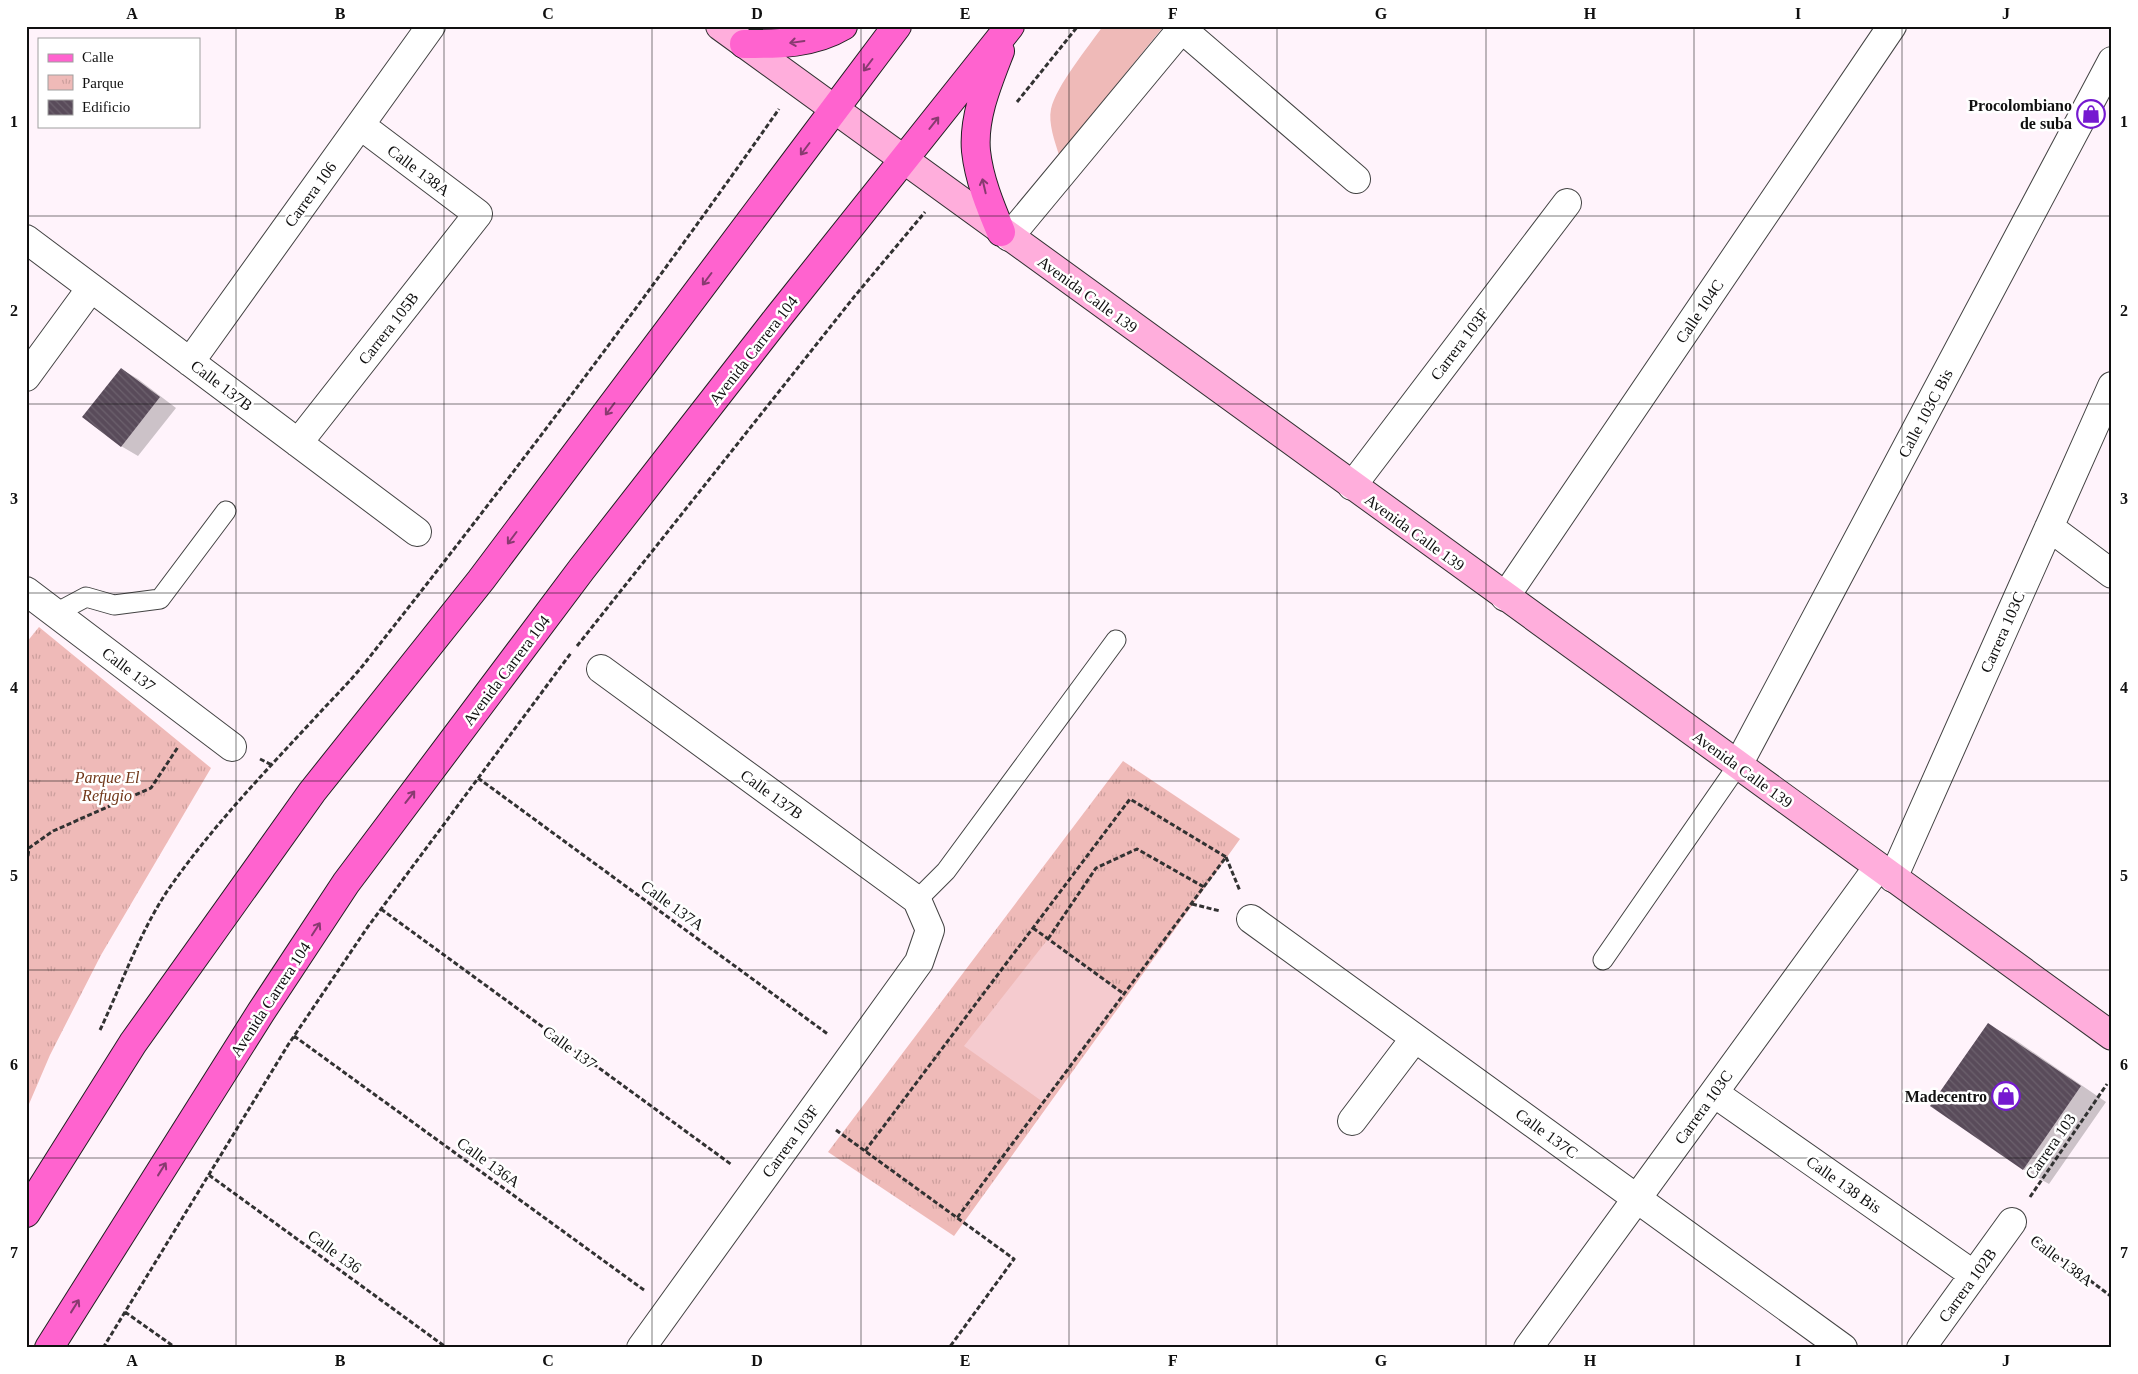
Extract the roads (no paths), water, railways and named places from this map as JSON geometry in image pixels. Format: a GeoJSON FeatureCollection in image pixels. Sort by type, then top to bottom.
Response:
{"type":"FeatureCollection","features":[{"type":"Feature","properties":{"kind":"main road","name":"Avenida Calle 139"},"geometry":{"type":"LineString","coordinates":[[720,26],[2112,1036]]}},
{"type":"Feature","properties":{"kind":"main road"},"geometry":{"type":"LineString","coordinates":[[744,44],[801,42],[831,33],[843,26]]}},
{"type":"Feature","properties":{"kind":"main road"},"geometry":{"type":"LineString","coordinates":[[26,1213],[133,1043],[312,792],[480,580],[897,26]]}},
{"type":"Feature","properties":{"kind":"main road"},"geometry":{"type":"LineString","coordinates":[[1005,234],[985,192],[976,150],[979,114],[989,80],[1009,27]]}},
{"type":"Feature","properties":{"kind":"main road","name":"Avenida Carrera 104"},"geometry":{"type":"LineString","coordinates":[[49,1348],[261,1012],[346,883],[581,570],[1009,27]]}},
{"type":"Feature","properties":{"kind":"street","name":"Carrera 106"},"geometry":{"type":"LineString","coordinates":[[190,362],[431,26]]}},
{"type":"Feature","properties":{"kind":"street","name":"Calle 104C"},"geometry":{"type":"LineString","coordinates":[[1505,597],[1892,26]]}},
{"type":"Feature","properties":{"kind":"street"},"geometry":{"type":"LineString","coordinates":[[1005,234],[1183,28],[1356,179]]}},
{"type":"Feature","properties":{"kind":"street","name":"Calle 103C Bis"},"geometry":{"type":"LineString","coordinates":[[1738,765],[2112,61]]}},
{"type":"Feature","properties":{"kind":"street","name":"Calle 138A"},"geometry":{"type":"LineString","coordinates":[[360,125],[478,214]]}},
{"type":"Feature","properties":{"kind":"street","name":"Carrera 103F"},"geometry":{"type":"LineString","coordinates":[[1352,486],[1567,203]]}},
{"type":"Feature","properties":{"kind":"street","name":"Carrera 105B"},"geometry":{"type":"LineString","coordinates":[[298,442],[478,214]]}},
{"type":"Feature","properties":{"kind":"street","name":"Calle 137B"},"geometry":{"type":"LineString","coordinates":[[26,239],[417,532]]}},
{"type":"Feature","properties":{"kind":"street"},"geometry":{"type":"LineString","coordinates":[[26,377],[91,288]]}},
{"type":"Feature","properties":{"kind":"street","name":"Carrera 103C"},"geometry":{"type":"LineString","coordinates":[[1528,1348],[1714,1092],[1886,872],[2049,527],[2112,386]]}},
{"type":"Feature","properties":{"kind":"street"},"geometry":{"type":"LineString","coordinates":[[2049,527],[2112,574]]}},
{"type":"Feature","properties":{"kind":"street","name":"Calle 137"},"geometry":{"type":"LineString","coordinates":[[26,591],[232,747]]}},
{"type":"Feature","properties":{"kind":"street","name":"Calle 137B"},"geometry":{"type":"LineString","coordinates":[[601,669],[917,900]]}},
{"type":"Feature","properties":{"kind":"street","name":"Carrera 103F"},"geometry":{"type":"LineString","coordinates":[[641,1348],[919,962],[930,930],[917,900]]}},
{"type":"Feature","properties":{"kind":"street","name":"Calle 137C"},"geometry":{"type":"LineString","coordinates":[[1251,919],[1843,1348]]}},
{"type":"Feature","properties":{"kind":"street"},"geometry":{"type":"LineString","coordinates":[[1352,1121],[1415,1038]]}},
{"type":"Feature","properties":{"kind":"street","name":"Calle 138 Bis"},"geometry":{"type":"LineString","coordinates":[[1714,1092],[1974,1275]]}},
{"type":"Feature","properties":{"kind":"street","name":"Carrera 102B"},"geometry":{"type":"LineString","coordinates":[[1921,1348],[2012,1222]]}},
{"type":"Feature","properties":{"kind":"lane"},"geometry":{"type":"LineString","coordinates":[[56,613],[86,597],[114,605],[160,600],[226,511]]}},
{"type":"Feature","properties":{"kind":"lane"},"geometry":{"type":"LineString","coordinates":[[917,900],[946,871],[1116,640]]}},
{"type":"Feature","properties":{"kind":"lane"},"geometry":{"type":"LineString","coordinates":[[1603,960],[1738,765]]}},
{"type":"Feature","properties":{"kind":"place","name":"Procolombiano de suba"},"geometry":{"type":"Point","coordinates":[2091,114]}},
{"type":"Feature","properties":{"kind":"place","name":"Madecentro"},"geometry":{"type":"Point","coordinates":[2006,1096]}},
{"type":"Feature","properties":{"kind":"park label","name":"Parque El Refugio"},"geometry":{"type":"Point","coordinates":[107,786]}}]}
